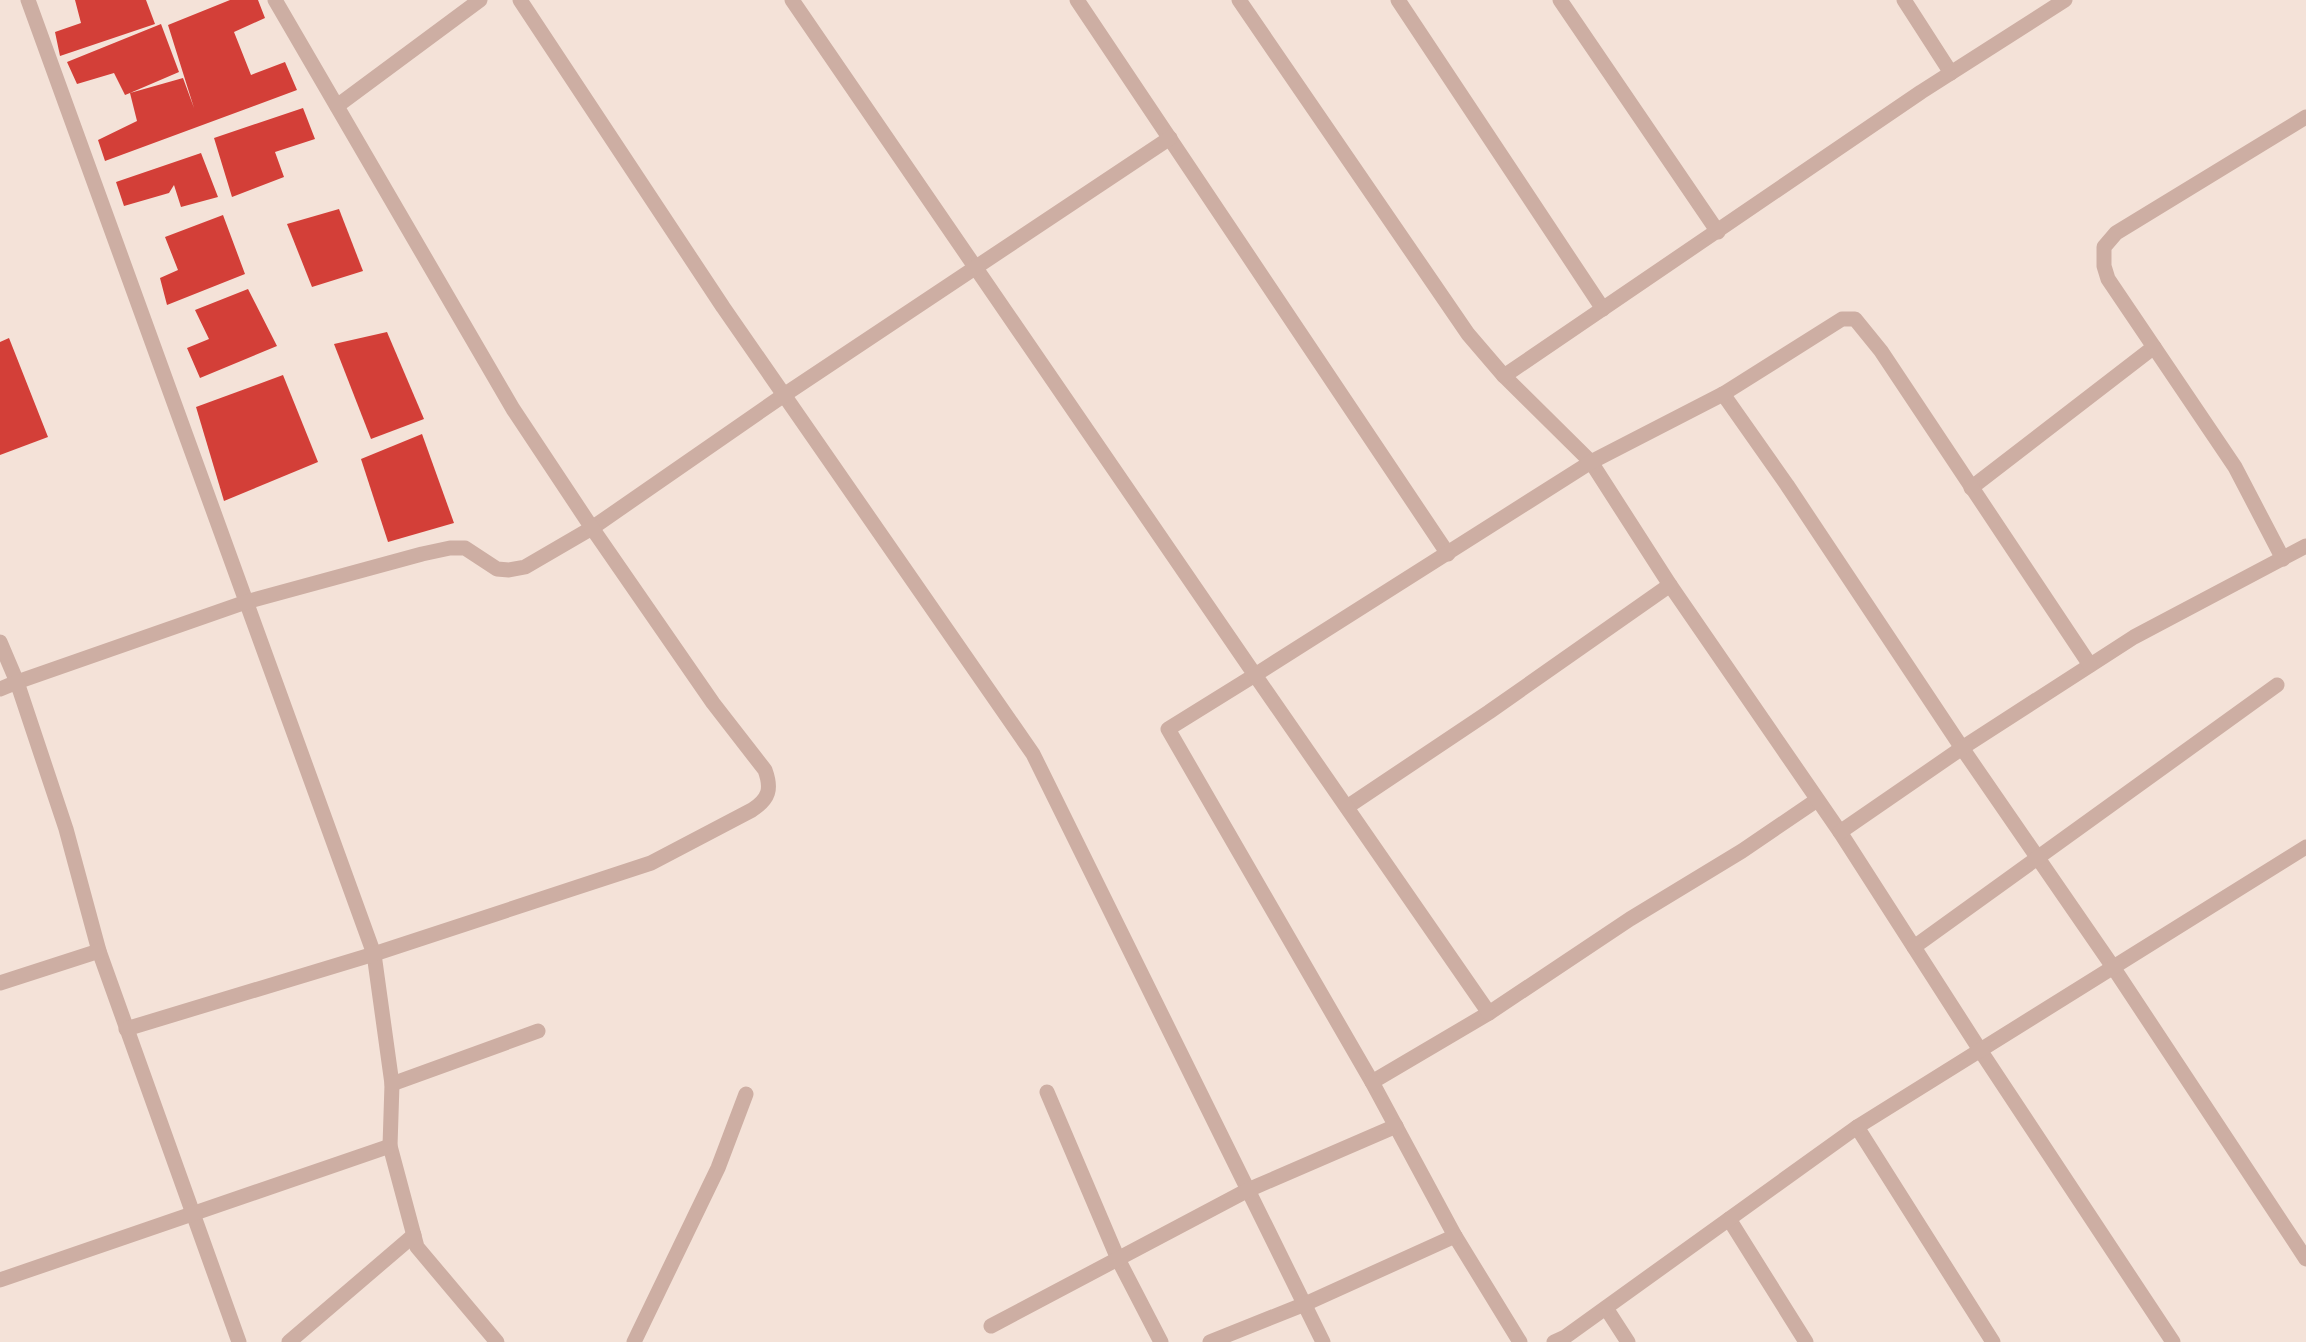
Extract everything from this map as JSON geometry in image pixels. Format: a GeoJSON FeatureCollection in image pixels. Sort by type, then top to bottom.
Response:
{"type":"FeatureCollection","features":[{"type":"Feature","properties":{"kind":"street"},"geometry":{"type":"LineString","coordinates":[[28,0],[374,954],[392,1084],[390,1146],[417,1247],[497,1342]]}},
{"type":"Feature","properties":{"kind":"street"},"geometry":{"type":"LineString","coordinates":[[126,1029],[374,954],[651,863],[752,810],[768,795],[770,783],[765,770],[713,703],[513,409],[275,0]]}},
{"type":"Feature","properties":{"kind":"street"},"geometry":{"type":"LineString","coordinates":[[337,106],[480,0]]}},
{"type":"Feature","properties":{"kind":"street"},"geometry":{"type":"LineString","coordinates":[[520,0],[723,307],[1033,754],[1323,1342]]}},
{"type":"Feature","properties":{"kind":"street"},"geometry":{"type":"LineString","coordinates":[[792,0],[1489,1013]]}},
{"type":"Feature","properties":{"kind":"street"},"geometry":{"type":"LineString","coordinates":[[1077,0],[1448,554]]}},
{"type":"Feature","properties":{"kind":"street"},"geometry":{"type":"LineString","coordinates":[[1239,0],[1468,334],[1504,376],[1591,462],[1670,585],[1840,832],[1980,1050],[2174,1342]]}},
{"type":"Feature","properties":{"kind":"street"},"geometry":{"type":"LineString","coordinates":[[1398,0],[1603,309]]}},
{"type":"Feature","properties":{"kind":"street"},"geometry":{"type":"LineString","coordinates":[[1560,0],[1718,232]]}},
{"type":"Feature","properties":{"kind":"street"},"geometry":{"type":"LineString","coordinates":[[1904,0],[1951,73]]}},
{"type":"Feature","properties":{"kind":"street"},"geometry":{"type":"LineString","coordinates":[[1504,376],[1951,73],[2066,0]]}},
{"type":"Feature","properties":{"kind":"street"},"geometry":{"type":"LineString","coordinates":[[2283,559],[2235,467],[2108,279],[2104,266],[2104,247],[2116,233],[2306,117]]}},
{"type":"Feature","properties":{"kind":"street"},"geometry":{"type":"LineString","coordinates":[[0,689],[246,602],[450,548],[465,548],[497,569],[510,570],[525,567],[592,528],[784,395],[1170,138]]}},
{"type":"Feature","properties":{"kind":"street"},"geometry":{"type":"LineString","coordinates":[[1520,1342],[1455,1236],[1372,1082],[1168,729],[1591,462],[1723,394],[1842,319],[1855,320],[1881,351],[2090,665]]}},
{"type":"Feature","properties":{"kind":"street"},"geometry":{"type":"LineString","coordinates":[[1971,488],[2154,347]]}},
{"type":"Feature","properties":{"kind":"street"},"geometry":{"type":"LineString","coordinates":[[1723,394],[1787,484],[1962,748],[2113,967],[2306,1259]]}},
{"type":"Feature","properties":{"kind":"street"},"geometry":{"type":"LineString","coordinates":[[1840,832],[1962,748],[2134,637],[2306,546]]}},
{"type":"Feature","properties":{"kind":"street"},"geometry":{"type":"LineString","coordinates":[[1347,807],[1670,585]]}},
{"type":"Feature","properties":{"kind":"street"},"geometry":{"type":"LineString","coordinates":[[0,642],[17,682],[66,829],[99,951],[239,1342]]}},
{"type":"Feature","properties":{"kind":"street"},"geometry":{"type":"LineString","coordinates":[[1914,948],[2277,685]]}},
{"type":"Feature","properties":{"kind":"street"},"geometry":{"type":"LineString","coordinates":[[1372,1082],[1489,1013],[1630,919],[1742,851],[1817,800]]}},
{"type":"Feature","properties":{"kind":"street"},"geometry":{"type":"LineString","coordinates":[[1554,1342],[1565,1337],[1606,1308],[1857,1127],[2306,847]]}},
{"type":"Feature","properties":{"kind":"street"},"geometry":{"type":"LineString","coordinates":[[0,983],[99,951]]}},
{"type":"Feature","properties":{"kind":"street"},"geometry":{"type":"LineString","coordinates":[[392,1084],[538,1031]]}},
{"type":"Feature","properties":{"kind":"street"},"geometry":{"type":"LineString","coordinates":[[1047,1092],[1118,1259],[1161,1342]]}},
{"type":"Feature","properties":{"kind":"street"},"geometry":{"type":"LineString","coordinates":[[634,1342],[718,1168],[746,1094]]}},
{"type":"Feature","properties":{"kind":"street"},"geometry":{"type":"LineString","coordinates":[[991,1326],[1248,1190],[1396,1125]]}},
{"type":"Feature","properties":{"kind":"street"},"geometry":{"type":"LineString","coordinates":[[1857,1127],[1992,1342]]}},
{"type":"Feature","properties":{"kind":"street"},"geometry":{"type":"LineString","coordinates":[[0,1280],[390,1146]]}},
{"type":"Feature","properties":{"kind":"street"},"geometry":{"type":"LineString","coordinates":[[1729,1219],[1806,1342]]}},
{"type":"Feature","properties":{"kind":"street"},"geometry":{"type":"LineString","coordinates":[[289,1342],[414,1235]]}},
{"type":"Feature","properties":{"kind":"street"},"geometry":{"type":"LineString","coordinates":[[1210,1342],[1305,1304],[1455,1236]]}},
{"type":"Feature","properties":{"kind":"street"},"geometry":{"type":"LineString","coordinates":[[1606,1308],[1628,1342]]}},
{"type":"Feature","properties":{"kind":"building"},"geometry":{"type":"Polygon","coordinates":[[[75,0],[146,0],[155,24],[60,56],[55,32],[81,23],[75,0]]]}},
{"type":"Feature","properties":{"kind":"building"},"geometry":{"type":"Polygon","coordinates":[[[230,0],[258,0],[265,18],[234,32],[251,75],[285,62],[297,90],[105,161],[98,140],[137,121],[130,93],[183,78],[194,108],[168,25],[230,0]]]}},
{"type":"Feature","properties":{"kind":"building"},"geometry":{"type":"Polygon","coordinates":[[[161,24],[179,72],[125,95],[114,73],[77,84],[67,62],[161,24]]]}},
{"type":"Feature","properties":{"kind":"building"},"geometry":{"type":"Polygon","coordinates":[[[303,108],[315,139],[275,152],[284,177],[232,197],[214,138],[303,108]]]}},
{"type":"Feature","properties":{"kind":"building"},"geometry":{"type":"Polygon","coordinates":[[[201,153],[218,197],[181,207],[174,185],[169,193],[124,206],[116,182],[201,153]]]}},
{"type":"Feature","properties":{"kind":"building"},"geometry":{"type":"Polygon","coordinates":[[[339,209],[363,271],[312,287],[287,224],[339,209]]]}},
{"type":"Feature","properties":{"kind":"building"},"geometry":{"type":"Polygon","coordinates":[[[223,215],[245,274],[167,305],[160,278],[178,270],[165,237],[223,215]]]}},
{"type":"Feature","properties":{"kind":"building"},"geometry":{"type":"Polygon","coordinates":[[[248,289],[277,346],[200,378],[187,348],[209,339],[195,310],[248,289]]]}},
{"type":"Feature","properties":{"kind":"building"},"geometry":{"type":"Polygon","coordinates":[[[387,332],[424,419],[371,439],[334,344],[387,332]]]}},
{"type":"Feature","properties":{"kind":"building"},"geometry":{"type":"Polygon","coordinates":[[[9,338],[48,437],[0,455],[0,342],[9,338]]]}},
{"type":"Feature","properties":{"kind":"building"},"geometry":{"type":"Polygon","coordinates":[[[283,375],[318,462],[224,501],[196,407],[283,375]]]}},
{"type":"Feature","properties":{"kind":"building"},"geometry":{"type":"Polygon","coordinates":[[[422,434],[454,523],[388,542],[361,459],[422,434]]]}}]}
